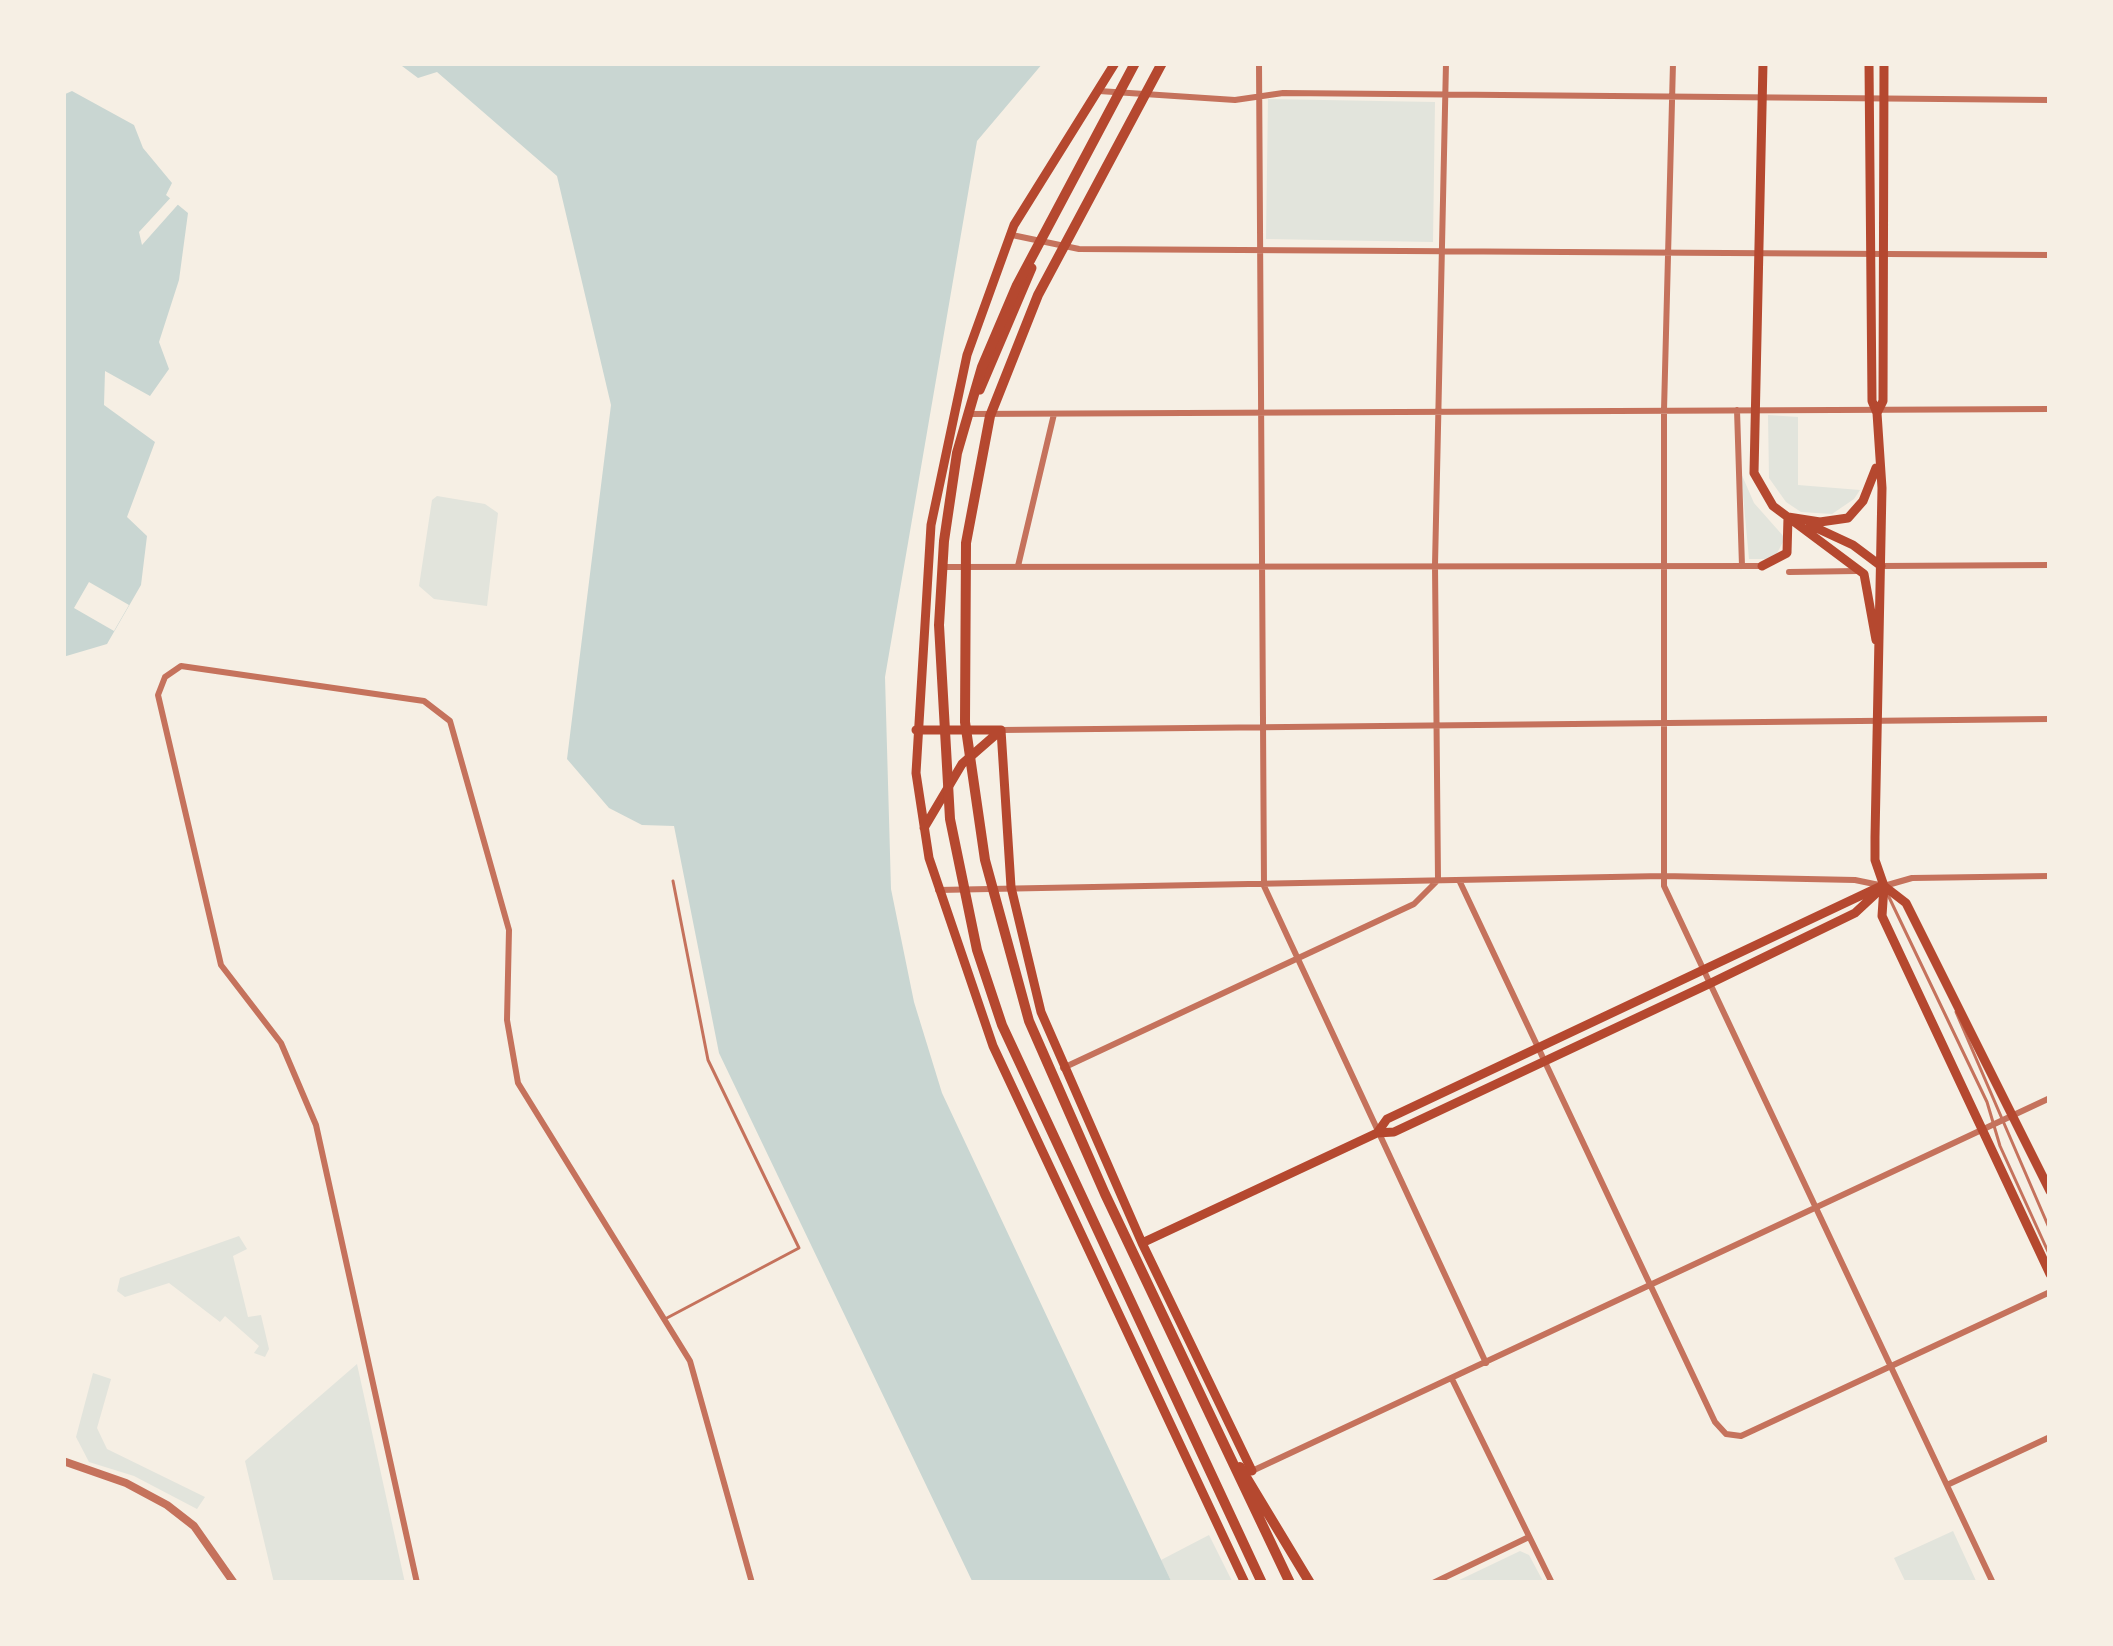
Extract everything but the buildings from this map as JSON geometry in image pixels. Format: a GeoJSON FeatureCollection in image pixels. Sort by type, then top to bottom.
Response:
{"type":"FeatureCollection","features":[{"type":"Feature","properties":{"kind":"highway"},"geometry":{"type":"LineString","coordinates":[[1137,63],[1017,285],[982,367],[957,453],[939,626],[950,819],[977,950],[1002,1025],[1262,1583]]}},
{"type":"Feature","properties":{"kind":"highway"},"geometry":{"type":"LineString","coordinates":[[1162,63],[1038,295],[990,416],[967,543],[963,676],[985,860],[1024,1005],[1071,1121],[1290,1583]]}},
{"type":"Feature","properties":{"kind":"highway"},"geometry":{"type":"LineString","coordinates":[[1208,1413],[1310,1583]]}},
{"type":"Feature","properties":{"kind":"main road"},"geometry":{"type":"LineString","coordinates":[[1114,63],[1009,234],[952,414],[926,568],[916,730],[922,830],[938,890],[1012,1094],[1245,1583]]}},
{"type":"Feature","properties":{"kind":"main road"},"geometry":{"type":"LineString","coordinates":[[938,489],[1042,244],[1137,63]]}},
{"type":"Feature","properties":{"kind":"main road"},"geometry":{"type":"LineString","coordinates":[[1763,63],[1753,423],[1756,481],[1766,499],[1861,571],[1877,643]]}},
{"type":"Feature","properties":{"kind":"main road"},"geometry":{"type":"LineString","coordinates":[[1869,63],[1872,401],[1877,413],[1881,566],[1875,860],[1884,886],[1882,916],[1993,1124],[2050,1274]]}},
{"type":"Feature","properties":{"kind":"main road"},"geometry":{"type":"LineString","coordinates":[[1877,413],[1883,400],[1884,63]]}},
{"type":"Feature","properties":{"kind":"main road"},"geometry":{"type":"LineString","coordinates":[[1787,517],[1832,522],[1848,518],[1864,501],[1879,460]]}},
{"type":"Feature","properties":{"kind":"main road"},"geometry":{"type":"LineString","coordinates":[[1762,566],[1778,562],[1789,550],[1787,517]]}},
{"type":"Feature","properties":{"kind":"main road"},"geometry":{"type":"LineString","coordinates":[[1787,517],[1852,544],[1881,566]]}},
{"type":"Feature","properties":{"kind":"main road"},"geometry":{"type":"LineString","coordinates":[[916,730],[1001,730]]}},
{"type":"Feature","properties":{"kind":"main road"},"geometry":{"type":"LineString","coordinates":[[922,830],[954,774],[1001,730]]}},
{"type":"Feature","properties":{"kind":"main road"},"geometry":{"type":"LineString","coordinates":[[1001,730],[1011,887],[1030,977],[1063,1068],[1252,1471]]}},
{"type":"Feature","properties":{"kind":"main road"},"geometry":{"type":"LineString","coordinates":[[1377,1133],[1387,1119],[1538,1045],[1884,886]]}},
{"type":"Feature","properties":{"kind":"main road"},"geometry":{"type":"LineString","coordinates":[[1884,886],[1906,903],[2050,1191]]}},
{"type":"Feature","properties":{"kind":"main road"},"geometry":{"type":"LineString","coordinates":[[1142,1243],[1377,1133],[1394,1132],[1856,913],[1884,886]]}},
{"type":"Feature","properties":{"kind":"street"},"geometry":{"type":"LineString","coordinates":[[1259,63],[1256,251],[1263,882],[1486,1363]]}},
{"type":"Feature","properties":{"kind":"street"},"geometry":{"type":"LineString","coordinates":[[1063,1068],[1414,904],[1438,880],[1435,566],[1446,63]]}},
{"type":"Feature","properties":{"kind":"street"},"geometry":{"type":"LineString","coordinates":[[1673,63],[1664,410],[1663,876],[1993,1583]]}},
{"type":"Feature","properties":{"kind":"street"},"geometry":{"type":"LineString","coordinates":[[1096,91],[1259,97],[2050,100]]}},
{"type":"Feature","properties":{"kind":"street"},"geometry":{"type":"LineString","coordinates":[[1009,234],[1042,244],[1256,251],[2050,255]]}},
{"type":"Feature","properties":{"kind":"street"},"geometry":{"type":"LineString","coordinates":[[952,414],[2050,409]]}},
{"type":"Feature","properties":{"kind":"street"},"geometry":{"type":"LineString","coordinates":[[1737,410],[1742,566]]}},
{"type":"Feature","properties":{"kind":"street"},"geometry":{"type":"LineString","coordinates":[[1018,566],[1054,414]]}},
{"type":"Feature","properties":{"kind":"street"},"geometry":{"type":"LineString","coordinates":[[926,568],[1762,566]]}},
{"type":"Feature","properties":{"kind":"street"},"geometry":{"type":"LineString","coordinates":[[1881,566],[2050,566]]}},
{"type":"Feature","properties":{"kind":"street"},"geometry":{"type":"LineString","coordinates":[[1789,572],[1861,571]]}},
{"type":"Feature","properties":{"kind":"street"},"geometry":{"type":"LineString","coordinates":[[417,1583],[310,1107],[281,1043],[220,965],[159,702],[161,683],[171,671],[201,666],[424,701],[450,721],[509,930],[507,1020],[518,1083],[692,1367],[752,1583]]}},
{"type":"Feature","properties":{"kind":"street"},"geometry":{"type":"LineString","coordinates":[[1001,730],[2050,719]]}},
{"type":"Feature","properties":{"kind":"street"},"geometry":{"type":"LineString","coordinates":[[938,890],[1663,876],[1855,880],[1884,886],[1912,878],[2050,876]]}},
{"type":"Feature","properties":{"kind":"street"},"geometry":{"type":"LineString","coordinates":[[1459,880],[1726,1434],[1741,1436],[2050,1292]]}},
{"type":"Feature","properties":{"kind":"street"},"geometry":{"type":"LineString","coordinates":[[1252,1471],[2050,1098]]}},
{"type":"Feature","properties":{"kind":"street"},"geometry":{"type":"LineString","coordinates":[[1452,1379],[1552,1583]]}},
{"type":"Feature","properties":{"kind":"street"},"geometry":{"type":"LineString","coordinates":[[1947,1485],[2050,1437]]}},
{"type":"Feature","properties":{"kind":"street"},"geometry":{"type":"LineString","coordinates":[[63,1461],[126,1483],[181,1515],[234,1583]]}},
{"type":"Feature","properties":{"kind":"street"},"geometry":{"type":"LineString","coordinates":[[1433,1583],[1529,1537]]}},
{"type":"Feature","properties":{"kind":"lane"},"geometry":{"type":"LineString","coordinates":[[664,1320],[799,1249],[708,1060],[673,881]]}},
{"type":"Feature","properties":{"kind":"lane"},"geometry":{"type":"LineString","coordinates":[[1944,977],[1993,1124],[2050,1256]]}},
{"type":"Feature","properties":{"kind":"lane"},"geometry":{"type":"LineString","coordinates":[[1993,1124],[2050,1230]]}},
{"type":"Feature","properties":{"kind":"shaded area"},"geometry":{"type":"Polygon","coordinates":[[[398,63],[1043,63],[977,141],[885,677],[891,889],[914,1002],[942,1093],[1172,1583],[973,1583],[719,1053],[674,826],[642,825],[609,808],[567,759],[611,405],[557,176],[437,72],[418,78],[398,63]]]}},
{"type":"Feature","properties":{"kind":"shaded area"},"geometry":{"type":"Polygon","coordinates":[[[72,91],[134,125],[143,148],[172,183],[166,195],[188,213],[179,280],[159,342],[169,369],[150,396],[105,371],[104,405],[155,442],[127,517],[147,536],[141,585],[107,644],[63,657],[63,95],[72,91]]]}},
{"type":"Feature","properties":{"kind":"shaded area"},"geometry":{"type":"Polygon","coordinates":[[[1268,99],[1435,102],[1433,242],[1266,239],[1268,99]]]}},
{"type":"Feature","properties":{"kind":"shaded area"},"geometry":{"type":"Polygon","coordinates":[[[1768,415],[1798,417],[1798,485],[1860,490],[1854,499],[1832,514],[1801,512],[1786,502],[1769,478],[1768,415]]]}},
{"type":"Feature","properties":{"kind":"shaded area"},"geometry":{"type":"Polygon","coordinates":[[[1741,473],[1754,503],[1785,538],[1774,559],[1749,559],[1741,473]]]}},
{"type":"Feature","properties":{"kind":"shaded area"},"geometry":{"type":"Polygon","coordinates":[[[437,496],[485,504],[498,513],[487,606],[434,599],[419,586],[432,500],[437,496]]]}},
{"type":"Feature","properties":{"kind":"shaded area"},"geometry":{"type":"Polygon","coordinates":[[[239,1236],[247,1249],[233,1256],[248,1317],[261,1315],[269,1349],[265,1357],[254,1353],[259,1346],[225,1316],[220,1322],[169,1283],[125,1297],[117,1291],[120,1278],[239,1236]]]}},
{"type":"Feature","properties":{"kind":"shaded area"},"geometry":{"type":"Polygon","coordinates":[[[357,1364],[405,1583],[274,1583],[245,1461],[357,1364]]]}},
{"type":"Feature","properties":{"kind":"shaded area"},"geometry":{"type":"Polygon","coordinates":[[[93,1373],[111,1379],[97,1428],[107,1449],[205,1497],[197,1509],[134,1476],[89,1462],[76,1437],[93,1373]]]}},
{"type":"Feature","properties":{"kind":"shaded area"},"geometry":{"type":"Polygon","coordinates":[[[1953,1531],[1977,1583],[1906,1583],[1894,1558],[1953,1531]]]}},
{"type":"Feature","properties":{"kind":"shaded area"},"geometry":{"type":"Polygon","coordinates":[[[1209,1535],[1233,1583],[1172,1583],[1161,1560],[1209,1535]]]}},
{"type":"Feature","properties":{"kind":"shaded area"},"geometry":{"type":"Polygon","coordinates":[[[1520,1551],[1529,1555],[1544,1583],[1453,1583],[1520,1551]]]}},
{"type":"Feature","properties":{"kind":"pier"},"geometry":{"type":"Polygon","coordinates":[[[174,194],[182,200],[142,245],[139,232],[174,194]]]}},
{"type":"Feature","properties":{"kind":"pier"},"geometry":{"type":"Polygon","coordinates":[[[89,582],[129,605],[114,631],[74,608],[89,582]]]}}]}
